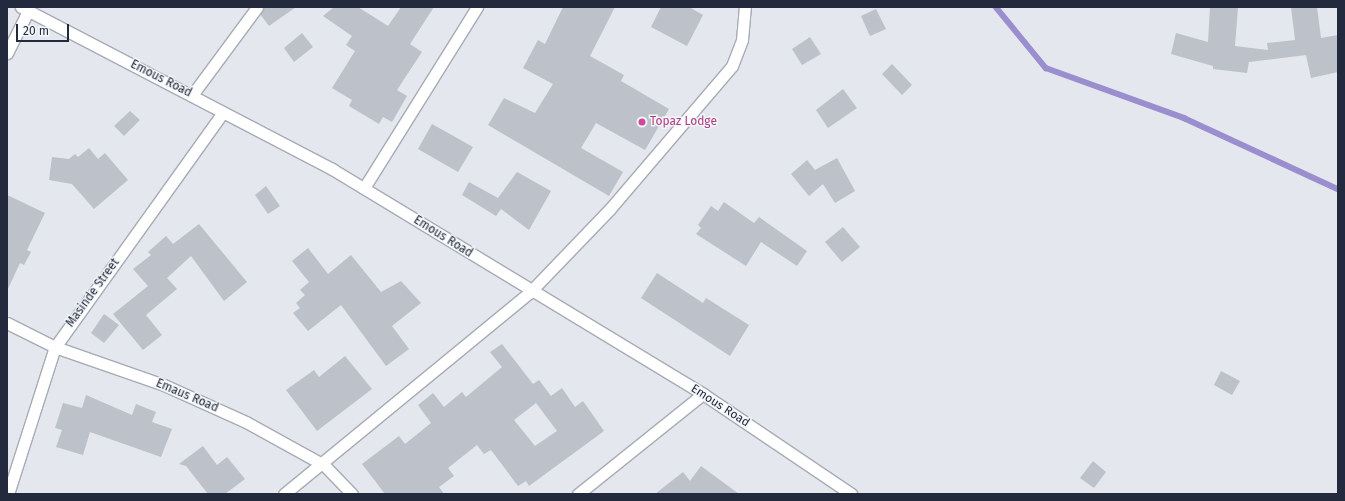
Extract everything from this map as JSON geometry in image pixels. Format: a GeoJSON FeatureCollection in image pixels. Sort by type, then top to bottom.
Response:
{"type":"FeatureCollection","features":[{"type":"Feature","properties":{"kind":"street"},"geometry":{"type":"LineString","coordinates":[[192,95],[257,7]]}},
{"type":"Feature","properties":{"kind":"street"},"geometry":{"type":"LineString","coordinates":[[364,188],[477,7]]}},
{"type":"Feature","properties":{"kind":"street"},"geometry":{"type":"LineString","coordinates":[[284,494],[324,465],[530,292],[714,91],[732,66],[742,40],[744,7]]}},
{"type":"Feature","properties":{"kind":"street"},"geometry":{"type":"LineString","coordinates":[[7,53],[24,9]]}},
{"type":"Feature","properties":{"kind":"street","name":"Emous Road"},"geometry":{"type":"LineString","coordinates":[[24,9],[192,95],[222,114],[364,188],[530,292],[704,394],[851,494]]}},
{"type":"Feature","properties":{"kind":"street","name":"Masinde Street"},"geometry":{"type":"LineString","coordinates":[[8,494],[55,347],[222,114]]}},
{"type":"Feature","properties":{"kind":"street","name":"Emaus Road"},"geometry":{"type":"LineString","coordinates":[[7,323],[55,347],[164,385],[246,422],[324,465],[352,494]]}},
{"type":"Feature","properties":{"kind":"street"},"geometry":{"type":"LineString","coordinates":[[578,494],[704,394]]}},
{"type":"Feature","properties":{"kind":"building"},"geometry":{"type":"Polygon","coordinates":[[[264,7],[296,7],[269,26],[260,14],[264,7]]]}},
{"type":"Feature","properties":{"kind":"building"},"geometry":{"type":"Polygon","coordinates":[[[334,7],[358,7],[388,26],[401,7],[434,7],[410,44],[422,52],[397,90],[407,96],[392,122],[383,117],[379,124],[349,106],[352,100],[332,88],[355,51],[346,45],[352,36],[323,16],[334,7]]]}},
{"type":"Feature","properties":{"kind":"building"},"geometry":{"type":"Polygon","coordinates":[[[563,7],[615,7],[590,56],[624,75],[621,81],[669,109],[645,150],[596,123],[581,148],[623,172],[609,196],[488,125],[504,98],[535,113],[553,84],[523,68],[538,40],[545,44],[563,7]]]}},
{"type":"Feature","properties":{"kind":"building"},"geometry":{"type":"Polygon","coordinates":[[[661,7],[689,7],[703,15],[687,46],[651,27],[661,7]]]}},
{"type":"Feature","properties":{"kind":"building"},"geometry":{"type":"Polygon","coordinates":[[[1210,7],[1238,7],[1235,46],[1268,50],[1267,43],[1295,40],[1291,7],[1317,7],[1321,38],[1338,35],[1338,72],[1311,78],[1306,55],[1249,62],[1247,73],[1213,69],[1213,66],[1171,54],[1176,33],[1208,42],[1210,7]]]}},
{"type":"Feature","properties":{"kind":"building"},"geometry":{"type":"Polygon","coordinates":[[[876,9],[886,29],[870,36],[861,16],[876,9]]]}},
{"type":"Feature","properties":{"kind":"building"},"geometry":{"type":"Polygon","coordinates":[[[302,33],[313,47],[294,62],[284,48],[302,33]]]}},
{"type":"Feature","properties":{"kind":"building"},"geometry":{"type":"Polygon","coordinates":[[[810,37],[821,54],[802,65],[792,49],[810,37]]]}},
{"type":"Feature","properties":{"kind":"building"},"geometry":{"type":"Polygon","coordinates":[[[892,64],[912,85],[902,95],[882,74],[892,64]]]}},
{"type":"Feature","properties":{"kind":"building"},"geometry":{"type":"Polygon","coordinates":[[[843,89],[857,108],[828,128],[816,110],[843,89]]]}},
{"type":"Feature","properties":{"kind":"building"},"geometry":{"type":"Polygon","coordinates":[[[130,111],[140,120],[124,136],[114,126],[130,111]]]}},
{"type":"Feature","properties":{"kind":"building"},"geometry":{"type":"Polygon","coordinates":[[[432,124],[473,147],[458,172],[418,149],[432,124]]]}},
{"type":"Feature","properties":{"kind":"building"},"geometry":{"type":"Polygon","coordinates":[[[89,148],[98,159],[105,153],[128,180],[94,209],[72,184],[49,180],[52,157],[69,159],[75,154],[78,157],[89,148]]]}},
{"type":"Feature","properties":{"kind":"building"},"geometry":{"type":"Polygon","coordinates":[[[837,158],[855,191],[835,203],[823,184],[809,196],[791,174],[807,160],[815,170],[837,158]]]}},
{"type":"Feature","properties":{"kind":"building"},"geometry":{"type":"Polygon","coordinates":[[[517,172],[551,191],[529,230],[501,209],[496,216],[462,195],[469,182],[498,198],[517,172]]]}},
{"type":"Feature","properties":{"kind":"building"},"geometry":{"type":"Polygon","coordinates":[[[266,186],[280,206],[268,214],[255,195],[266,186]]]}},
{"type":"Feature","properties":{"kind":"building"},"geometry":{"type":"Polygon","coordinates":[[[7,195],[45,213],[27,250],[31,252],[24,265],[20,263],[7,291],[7,195]]]}},
{"type":"Feature","properties":{"kind":"building"},"geometry":{"type":"Polygon","coordinates":[[[724,202],[754,223],[759,217],[807,251],[797,266],[761,242],[746,266],[696,234],[701,228],[698,225],[711,206],[718,211],[724,202]]]}},
{"type":"Feature","properties":{"kind":"building"},"geometry":{"type":"Polygon","coordinates":[[[199,224],[247,282],[224,301],[191,256],[167,278],[177,289],[146,315],[162,335],[143,350],[113,314],[148,286],[133,269],[151,255],[148,252],[166,236],[173,244],[199,224]]]}},
{"type":"Feature","properties":{"kind":"building"},"geometry":{"type":"Polygon","coordinates":[[[843,227],[860,247],[842,262],[825,242],[843,227]]]}},
{"type":"Feature","properties":{"kind":"building"},"geometry":{"type":"Polygon","coordinates":[[[308,248],[328,274],[351,255],[381,292],[401,281],[421,303],[392,326],[409,349],[386,366],[341,305],[308,331],[293,313],[300,308],[296,303],[305,295],[300,290],[309,282],[292,261],[308,248]]]}},
{"type":"Feature","properties":{"kind":"building"},"geometry":{"type":"Polygon","coordinates":[[[657,273],[703,303],[706,298],[749,325],[730,356],[641,298],[657,273]]]}},
{"type":"Feature","properties":{"kind":"building"},"geometry":{"type":"Polygon","coordinates":[[[104,314],[119,325],[104,343],[91,333],[104,314]]]}},
{"type":"Feature","properties":{"kind":"building"},"geometry":{"type":"Polygon","coordinates":[[[502,344],[533,384],[539,380],[551,396],[562,388],[575,407],[583,401],[604,431],[529,486],[526,481],[518,486],[491,450],[484,454],[477,445],[448,468],[454,476],[439,487],[444,494],[385,494],[362,464],[399,436],[405,444],[431,423],[418,405],[433,393],[444,407],[462,392],[466,397],[502,367],[490,352],[502,344]],[[536,403],[514,420],[535,446],[557,431],[536,403]]]}},
{"type":"Feature","properties":{"kind":"building"},"geometry":{"type":"Polygon","coordinates":[[[345,356],[372,389],[317,431],[286,390],[314,370],[319,377],[345,356]]]}},
{"type":"Feature","properties":{"kind":"building"},"geometry":{"type":"Polygon","coordinates":[[[1221,371],[1240,381],[1232,395],[1214,385],[1221,371]]]}},
{"type":"Feature","properties":{"kind":"building"},"geometry":{"type":"Polygon","coordinates":[[[86,395],[132,415],[136,404],[156,412],[152,422],[172,429],[161,457],[90,432],[83,455],[56,447],[62,430],[55,428],[63,403],[82,408],[86,395]]]}},
{"type":"Feature","properties":{"kind":"building"},"geometry":{"type":"Polygon","coordinates":[[[203,446],[217,465],[227,457],[245,479],[225,494],[208,494],[186,466],[179,464],[203,446]]]}},
{"type":"Feature","properties":{"kind":"building"},"geometry":{"type":"Polygon","coordinates":[[[1093,461],[1106,472],[1094,488],[1080,478],[1093,461]]]}},
{"type":"Feature","properties":{"kind":"building"},"geometry":{"type":"Polygon","coordinates":[[[701,466],[739,494],[655,494],[683,472],[690,481],[701,466]]]}},
{"type":"Feature","properties":{"kind":"waterway"},"geometry":{"type":"LineString","coordinates":[[996,7],[1046,68],[1184,118],[1338,189]]}},
{"type":"Feature","properties":{"kind":"place","name":"Topaz Lodge"},"geometry":{"type":"Point","coordinates":[642,122]}}]}
